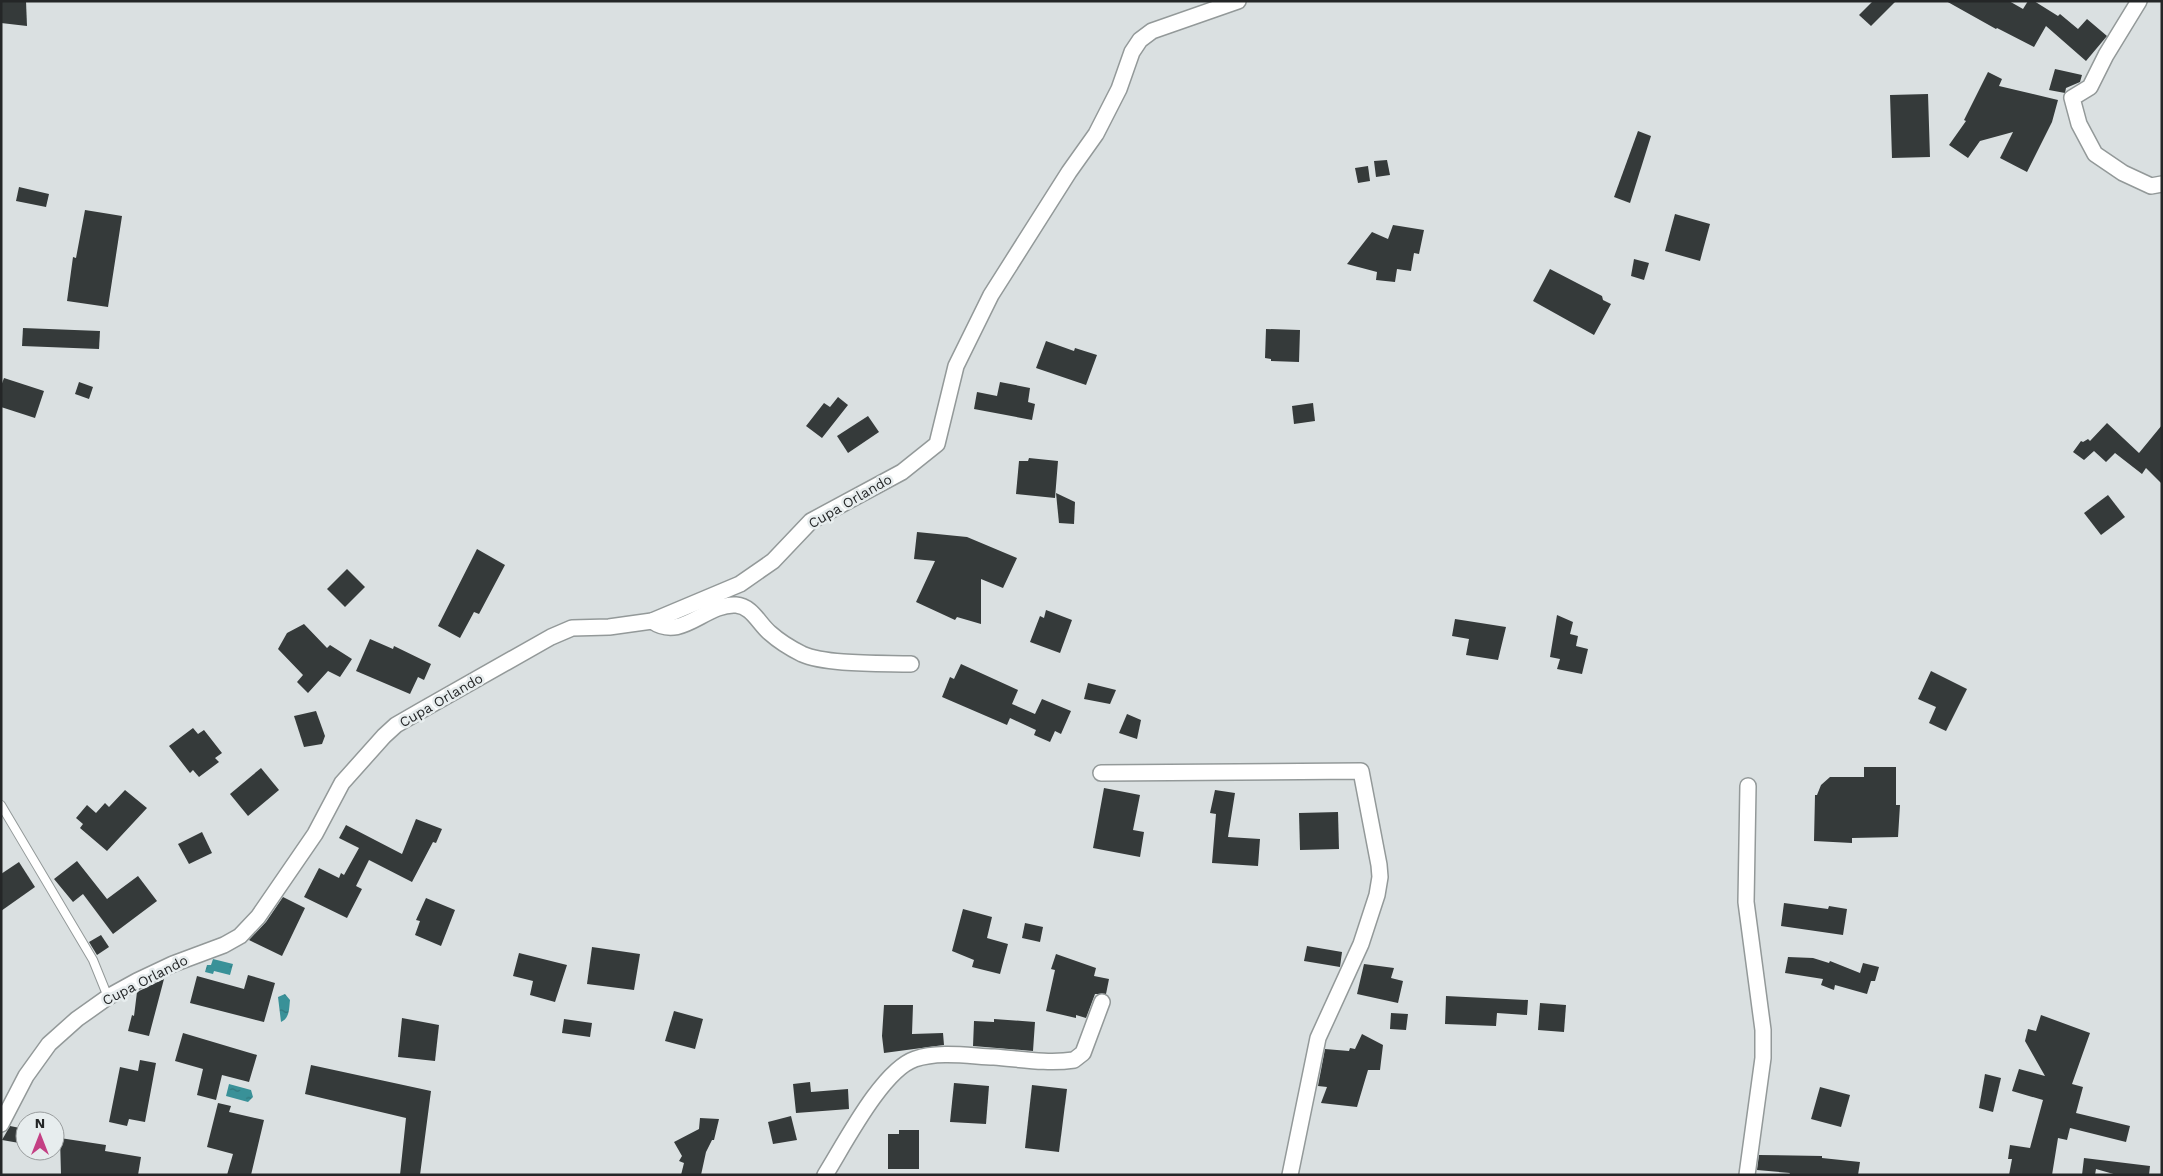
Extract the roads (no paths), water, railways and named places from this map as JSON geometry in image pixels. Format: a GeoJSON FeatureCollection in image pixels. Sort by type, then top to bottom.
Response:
{"type":"FeatureCollection","features":[{"type":"Feature","properties":{"kind":"street","name":"Cupa Orlando"},"geometry":{"type":"LineString","coordinates":[[1,1124],[26,1076],[49,1044],[77,1019],[108,997],[173,964],[224,945],[240,936],[258,917],[315,834],[342,783],[396,725],[572,628],[609,627],[652,621],[740,584],[755,576],[773,561],[811,521],[902,472],[937,444],[956,366],[991,295],[1069,172],[1096,134],[1119,89],[1132,52],[1140,40],[1152,31],[1238,1]]}},
{"type":"Feature","properties":{"kind":"street"},"geometry":{"type":"LineString","coordinates":[[2139,1],[2106,55],[2090,87],[2072,98],[2079,124],[2095,154],[2123,173],[2151,186],[2162,184]]}},
{"type":"Feature","properties":{"kind":"street"},"geometry":{"type":"LineString","coordinates":[[652,621],[661,627],[672,629],[724,606],[736,605],[747,607],[769,633],[785,646],[805,655],[833,660],[911,664]]}},
{"type":"Feature","properties":{"kind":"street"},"geometry":{"type":"LineString","coordinates":[[1101,773],[1361,770],[1379,864],[1378,895],[1361,944],[1318,1038],[1290,1175]]}},
{"type":"Feature","properties":{"kind":"street"},"geometry":{"type":"LineString","coordinates":[[1747,1175],[1762,1058],[1763,1030],[1746,902],[1748,786]]}},
{"type":"Feature","properties":{"kind":"street"},"geometry":{"type":"LineString","coordinates":[[825,1175],[858,1119],[896,1071],[908,1062],[917,1058],[953,1055],[1074,1060],[1082,1053],[1096,1022],[1102,1002]]}},
{"type":"Feature","properties":{"kind":"lane"},"geometry":{"type":"LineString","coordinates":[[1,805],[94,960],[108,997]]}},
{"type":"Feature","properties":{"kind":"water"},"geometry":{"type":"Polygon","coordinates":[[[213,959],[233,964],[230,975],[214,971],[213,974],[205,972],[207,965],[211,965],[213,959]]]}},
{"type":"Feature","properties":{"kind":"water"},"geometry":{"type":"Polygon","coordinates":[[[285,994],[290,1000],[289,1009],[288,1015],[281,1022],[278,997],[285,994]]]}},
{"type":"Feature","properties":{"kind":"water"},"geometry":{"type":"Polygon","coordinates":[[[229,1084],[251,1090],[253,1097],[248,1102],[226,1096],[229,1084]]]}}]}
